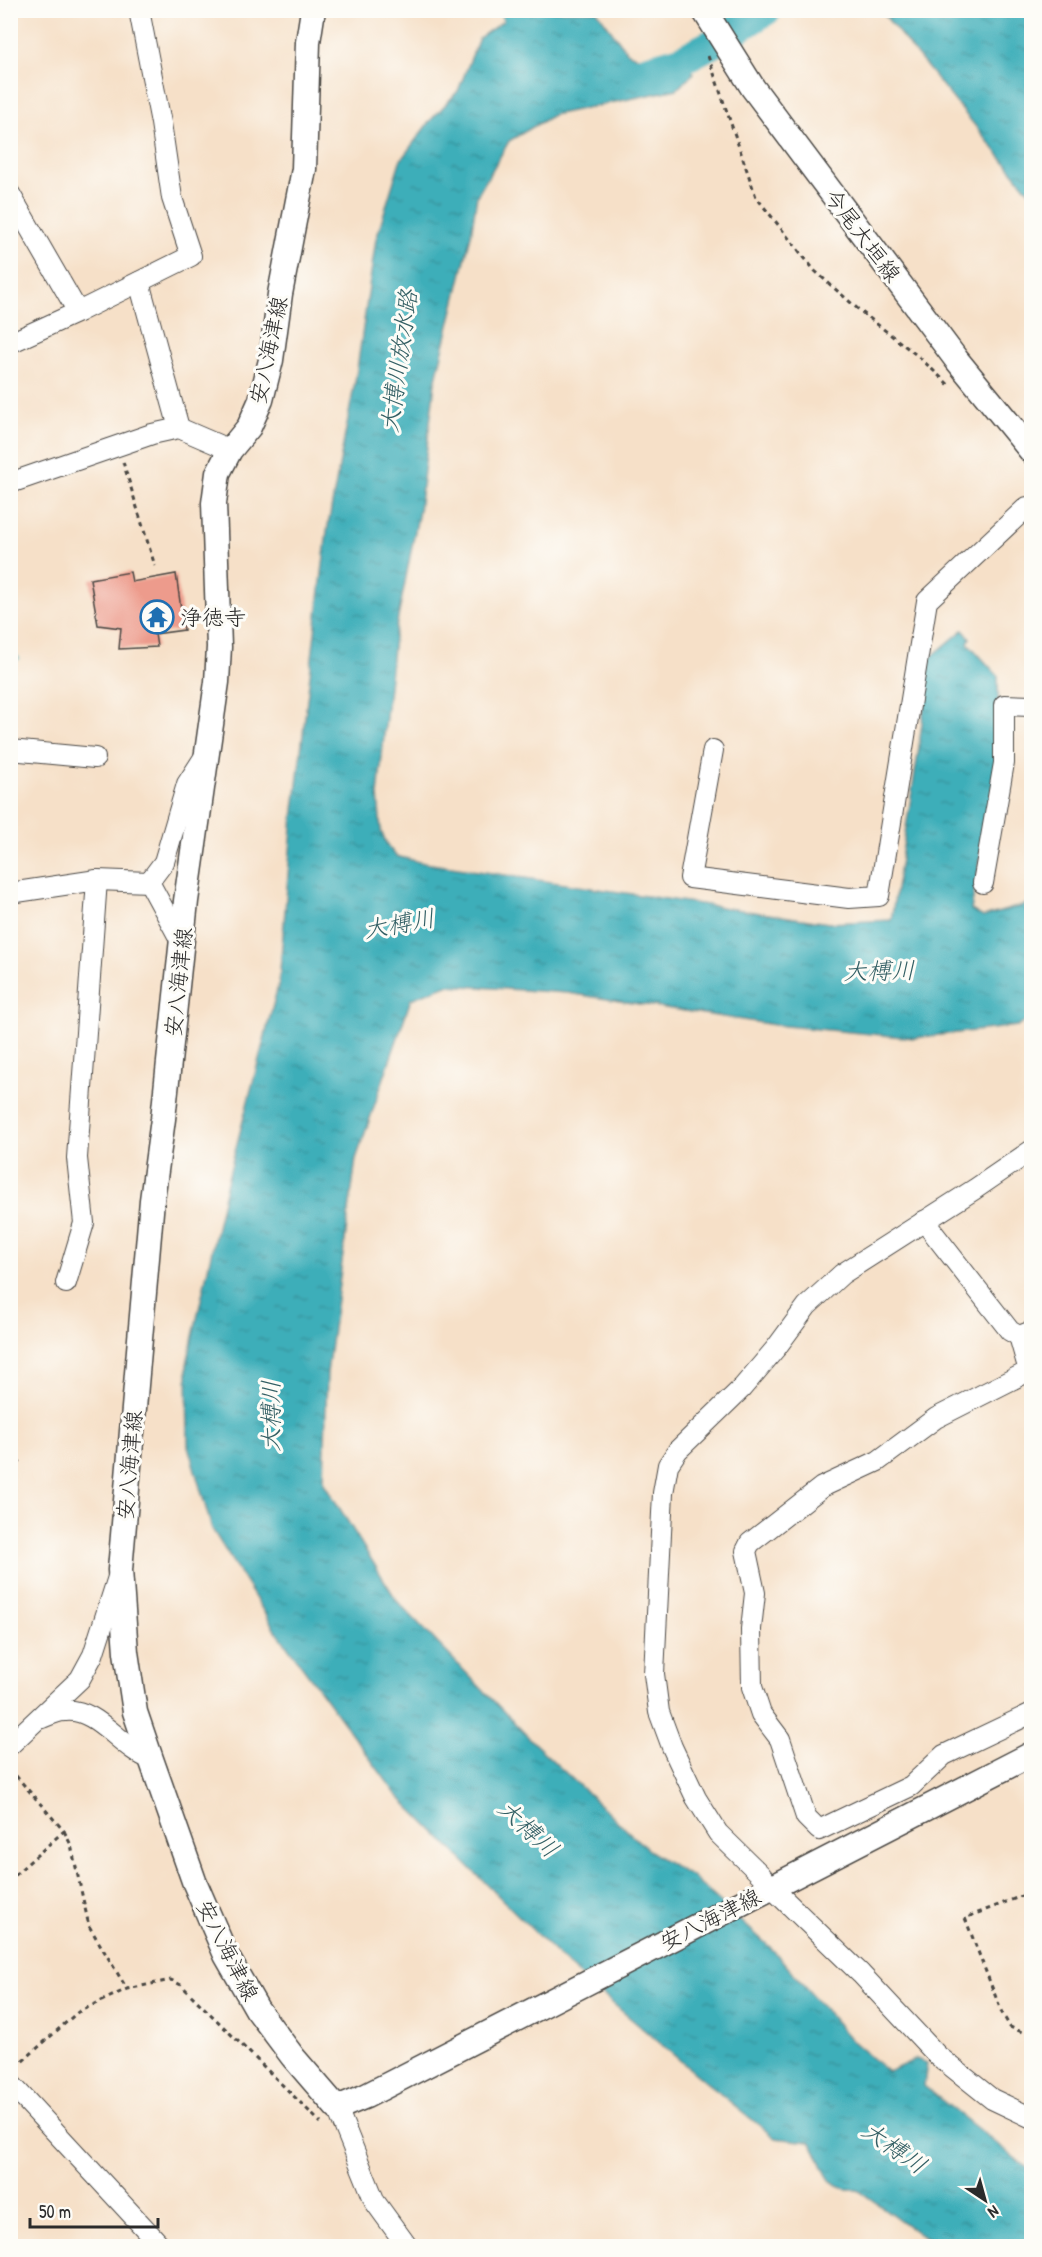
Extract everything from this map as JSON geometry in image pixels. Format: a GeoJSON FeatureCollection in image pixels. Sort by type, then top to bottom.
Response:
{"type":"FeatureCollection","features":[{"type":"Feature","properties":{"kind":"main road","name":"安八海津線"},"geometry":{"type":"LineString","coordinates":[[313,10],[308,42],[304,169],[280,294],[271,360],[261,400],[249,427],[230,450],[218,473],[214,504],[219,647],[217,682],[182,943],[152,1200],[120,1570],[126,1652],[135,1712],[194,1881],[226,1955],[257,2009],[293,2057],[337,2108],[366,2096],[1032,1754]]}},
{"type":"Feature","properties":{"kind":"main road","name":"今尾大垣線"},"geometry":{"type":"LineString","coordinates":[[704,10],[753,88],[956,359],[1032,452]]}},
{"type":"Feature","properties":{"kind":"street"},"geometry":{"type":"LineString","coordinates":[[10,342],[78,312],[191,256],[172,198],[161,123],[139,10]]}},
{"type":"Feature","properties":{"kind":"street"},"geometry":{"type":"LineString","coordinates":[[10,194],[78,312]]}},
{"type":"Feature","properties":{"kind":"street"},"geometry":{"type":"LineString","coordinates":[[138,282],[179,428]]}},
{"type":"Feature","properties":{"kind":"street"},"geometry":{"type":"LineString","coordinates":[[10,483],[152,434],[179,428],[230,450]]}},
{"type":"Feature","properties":{"kind":"street"},"geometry":{"type":"LineString","coordinates":[[713,750],[690,878],[849,898],[879,896],[927,601],[1027,507],[1032,512]]}},
{"type":"Feature","properties":{"kind":"street"},"geometry":{"type":"LineString","coordinates":[[983,883],[1004,763],[1004,705],[1032,706]]}},
{"type":"Feature","properties":{"kind":"street"},"geometry":{"type":"LineString","coordinates":[[10,750],[94,758]]}},
{"type":"Feature","properties":{"kind":"street"},"geometry":{"type":"LineString","coordinates":[[149,882],[164,862],[187,784],[207,753]]}},
{"type":"Feature","properties":{"kind":"street"},"geometry":{"type":"LineString","coordinates":[[10,893],[97,880],[149,882]]}},
{"type":"Feature","properties":{"kind":"street"},"geometry":{"type":"LineString","coordinates":[[66,1284],[84,1223],[77,1158],[97,880]]}},
{"type":"Feature","properties":{"kind":"street"},"geometry":{"type":"LineString","coordinates":[[149,882],[182,943]]}},
{"type":"Feature","properties":{"kind":"street"},"geometry":{"type":"LineString","coordinates":[[1032,1150],[842,1274],[807,1306],[742,1388],[678,1450],[668,1465],[663,1493],[654,1674],[659,1712],[672,1747],[701,1807],[718,1833],[861,1974],[937,2055],[993,2099],[1032,2118]]}},
{"type":"Feature","properties":{"kind":"street"},"geometry":{"type":"LineString","coordinates":[[924,1221],[1010,1331],[1025,1333],[1029,1371],[936,1418],[878,1461],[822,1487],[750,1543],[746,1551],[755,1593],[751,1629],[752,1687],[761,1714],[780,1739],[806,1817],[819,1830],[911,1786],[944,1755],[1032,1713]]}},
{"type":"Feature","properties":{"kind":"street"},"geometry":{"type":"LineString","coordinates":[[10,1745],[80,1679],[93,1655],[120,1570]]}},
{"type":"Feature","properties":{"kind":"street"},"geometry":{"type":"LineString","coordinates":[[40,1718],[66,1710],[89,1715],[138,1755],[150,1759]]}},
{"type":"Feature","properties":{"kind":"street"},"geometry":{"type":"LineString","coordinates":[[10,2083],[160,2247]]}},
{"type":"Feature","properties":{"kind":"street"},"geometry":{"type":"LineString","coordinates":[[337,2108],[375,2202],[407,2247]]}},
{"type":"Feature","properties":{"kind":"path"},"geometry":{"type":"LineString","coordinates":[[704,48],[756,197],[815,271],[859,310],[919,357],[952,389]]}},
{"type":"Feature","properties":{"kind":"path"},"geometry":{"type":"LineString","coordinates":[[118,446],[155,566]]}},
{"type":"Feature","properties":{"kind":"path"},"geometry":{"type":"LineString","coordinates":[[10,1469],[21,1460]]}},
{"type":"Feature","properties":{"kind":"path"},"geometry":{"type":"LineString","coordinates":[[10,1769],[63,1831],[71,1845],[89,1926],[127,1989]]}},
{"type":"Feature","properties":{"kind":"path"},"geometry":{"type":"LineString","coordinates":[[10,1880],[63,1831]]}},
{"type":"Feature","properties":{"kind":"path"},"geometry":{"type":"LineString","coordinates":[[1032,1892],[965,1918],[1010,2027],[1022,2032],[1032,2032]]}},
{"type":"Feature","properties":{"kind":"path"},"geometry":{"type":"LineString","coordinates":[[10,2073],[78,2012],[127,1989],[171,1980],[181,1985],[330,2132],[347,2135]]}},
{"type":"Feature","properties":{"kind":"water","name":"大榑川"},"geometry":{"type":"Polygon","coordinates":[[[500,11],[597,11],[627,52],[648,62],[684,61],[694,73],[677,89],[553,115],[509,141],[477,196],[471,235],[435,383],[419,511],[394,638],[378,795],[381,831],[387,845],[396,856],[424,863],[829,923],[891,920],[918,754],[930,658],[963,630],[970,638],[968,643],[998,676],[999,757],[971,910],[983,917],[1031,903],[1031,1019],[1017,1026],[914,1038],[775,1025],[568,993],[447,985],[411,999],[356,1159],[327,1373],[324,1483],[397,1601],[535,1744],[648,1850],[695,1879],[773,1950],[853,2042],[888,2072],[916,2059],[927,2063],[924,2086],[1031,2171],[1031,2246],[941,2246],[921,2235],[857,2189],[837,2186],[826,2174],[810,2142],[775,2138],[570,1967],[396,1794],[274,1628],[212,1529],[188,1446],[187,1364],[226,1186],[279,982],[292,827],[327,531],[356,376],[376,239],[400,161],[429,122],[458,91],[479,38],[503,21],[500,11]]]}},
{"type":"Feature","properties":{"kind":"water"},"geometry":{"type":"Polygon","coordinates":[[[881,11],[1031,11],[1031,194],[881,11]]]}},
{"type":"Feature","properties":{"kind":"building","name":"浄徳寺"},"geometry":{"type":"Polygon","coordinates":[[[130,572],[132,582],[176,574],[184,630],[155,634],[157,647],[119,649],[121,628],[98,625],[90,579],[130,572]]]}},
{"type":"Feature","properties":{"kind":"waterway","name":"大博川放水路"},"geometry":{"type":"LineString","coordinates":[[638,72],[681,60],[721,39],[767,10]]}},
{"type":"Feature","properties":{"kind":"waterway"},"geometry":{"type":"LineString","coordinates":[[10,660],[17,658]]}},
{"type":"Feature","properties":{"kind":"place","name":"浄徳寺"},"geometry":{"type":"Point","coordinates":[157,617]}}]}
